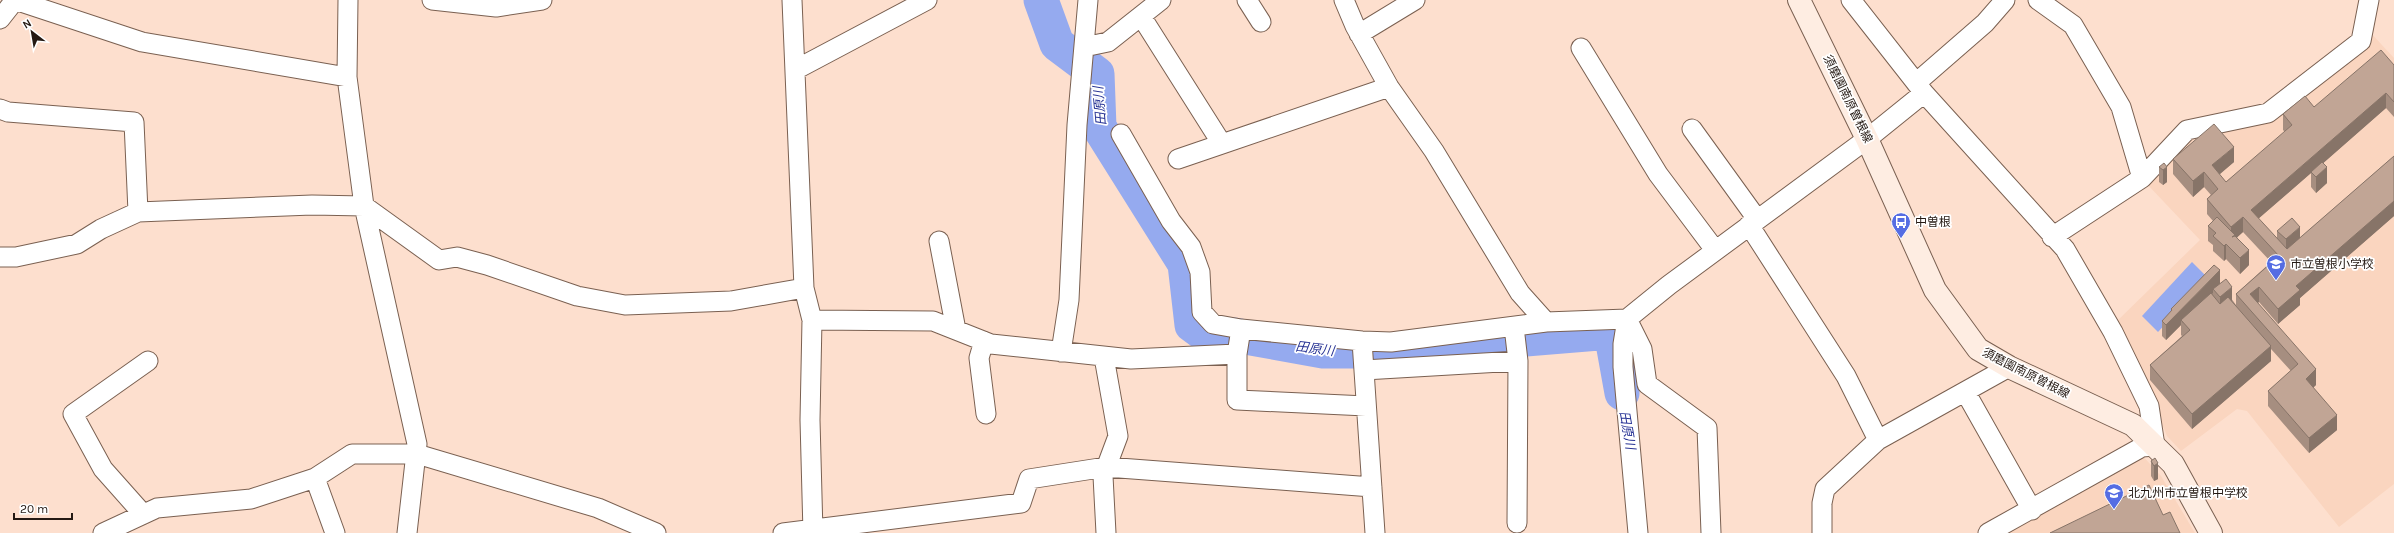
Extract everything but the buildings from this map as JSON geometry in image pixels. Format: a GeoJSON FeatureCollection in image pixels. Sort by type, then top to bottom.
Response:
{"type":"FeatureCollection","features":[{"type":"Feature","properties":{"kind":"main road","name":"須磨園南原曽根線"},"geometry":{"type":"LineString","coordinates":[[1799,0],[1868,139],[1936,290],[1978,349],[2010,367],[2133,425],[2173,464],[2211,533]]}},
{"type":"Feature","properties":{"kind":"street"},"geometry":{"type":"LineString","coordinates":[[0,19],[15,0],[142,42],[347,77]]}},
{"type":"Feature","properties":{"kind":"street"},"geometry":{"type":"LineString","coordinates":[[348,0],[347,77],[364,206],[418,444],[407,533]]}},
{"type":"Feature","properties":{"kind":"street"},"geometry":{"type":"LineString","coordinates":[[432,0],[496,7],[542,0]]}},
{"type":"Feature","properties":{"kind":"street"},"geometry":{"type":"LineString","coordinates":[[792,0],[804,288],[812,320],[810,420],[813,531]]}},
{"type":"Feature","properties":{"kind":"street"},"geometry":{"type":"LineString","coordinates":[[795,70],[926,0]]}},
{"type":"Feature","properties":{"kind":"street"},"geometry":{"type":"LineString","coordinates":[[1061,352],[1069,300],[1077,125],[1088,0]]}},
{"type":"Feature","properties":{"kind":"street"},"geometry":{"type":"LineString","coordinates":[[1084,47],[1108,42],[1161,0]]}},
{"type":"Feature","properties":{"kind":"street"},"geometry":{"type":"LineString","coordinates":[[1247,0],[1261,22]]}},
{"type":"Feature","properties":{"kind":"street"},"geometry":{"type":"LineString","coordinates":[[1344,0],[1359,34],[1389,87],[1434,151],[1520,293],[1546,322]]}},
{"type":"Feature","properties":{"kind":"street"},"geometry":{"type":"LineString","coordinates":[[1359,34],[1414,0]]}},
{"type":"Feature","properties":{"kind":"street"},"geometry":{"type":"LineString","coordinates":[[1851,0],[1920,88],[2065,249],[2113,332],[2149,406],[2155,446],[2142,447],[2032,510],[1988,533]]}},
{"type":"Feature","properties":{"kind":"street"},"geometry":{"type":"LineString","coordinates":[[1121,134],[1171,221],[1191,247],[1200,272],[1202,312],[1213,324],[1241,329],[1362,341],[1391,342],[1546,322],[1627,319],[1715,250],[1868,139],[1985,23],[2005,0]]}},
{"type":"Feature","properties":{"kind":"street"},"geometry":{"type":"LineString","coordinates":[[2038,0],[2073,25],[2121,107],[2142,178]]}},
{"type":"Feature","properties":{"kind":"street"},"geometry":{"type":"LineString","coordinates":[[2052,236],[2142,178],[2187,130],[2268,113],[2361,41],[2369,0]]}},
{"type":"Feature","properties":{"kind":"street"},"geometry":{"type":"LineString","coordinates":[[1141,16],[1222,144]]}},
{"type":"Feature","properties":{"kind":"street"},"geometry":{"type":"LineString","coordinates":[[1581,48],[1658,174],[1715,250]]}},
{"type":"Feature","properties":{"kind":"street"},"geometry":{"type":"LineString","coordinates":[[1178,159],[1389,87]]}},
{"type":"Feature","properties":{"kind":"street"},"geometry":{"type":"LineString","coordinates":[[0,109],[8,112],[134,122],[138,212]]}},
{"type":"Feature","properties":{"kind":"street"},"geometry":{"type":"LineString","coordinates":[[1692,129],[1753,222],[1846,376],[1878,440]]}},
{"type":"Feature","properties":{"kind":"street"},"geometry":{"type":"LineString","coordinates":[[0,257],[16,257],[77,244],[101,229],[138,212],[312,204],[364,206],[439,260],[457,258],[465,259],[577,296],[625,305],[731,301],[804,288]]}},
{"type":"Feature","properties":{"kind":"street"},"geometry":{"type":"LineString","coordinates":[[939,241],[956,330]]}},
{"type":"Feature","properties":{"kind":"street"},"geometry":{"type":"LineString","coordinates":[[1627,319],[1623,344],[1623,367],[1638,533]]}},
{"type":"Feature","properties":{"kind":"street"},"geometry":{"type":"LineString","coordinates":[[1627,319],[1642,349],[1647,384],[1707,428],[1711,533]]}},
{"type":"Feature","properties":{"kind":"street"},"geometry":{"type":"LineString","coordinates":[[812,320],[933,320],[991,344],[1131,359],[1237,354]]}},
{"type":"Feature","properties":{"kind":"street"},"geometry":{"type":"LineString","coordinates":[[1514,327],[1518,361],[1517,523]]}},
{"type":"Feature","properties":{"kind":"street"},"geometry":{"type":"LineString","coordinates":[[1241,329],[1237,354],[1237,400],[1366,406]]}},
{"type":"Feature","properties":{"kind":"street"},"geometry":{"type":"LineString","coordinates":[[984,341],[979,358],[986,414]]}},
{"type":"Feature","properties":{"kind":"street"},"geometry":{"type":"LineString","coordinates":[[1362,341],[1375,533]]}},
{"type":"Feature","properties":{"kind":"street"},"geometry":{"type":"LineString","coordinates":[[1104,356],[1118,436],[1104,476],[1106,533]]}},
{"type":"Feature","properties":{"kind":"street"},"geometry":{"type":"LineString","coordinates":[[143,514],[103,469],[73,414],[148,361]]}},
{"type":"Feature","properties":{"kind":"street"},"geometry":{"type":"LineString","coordinates":[[1364,370],[1518,361]]}},
{"type":"Feature","properties":{"kind":"street"},"geometry":{"type":"LineString","coordinates":[[1822,533],[1822,503],[1825,489],[1878,440],[1966,393],[2010,367]]}},
{"type":"Feature","properties":{"kind":"street"},"geometry":{"type":"LineString","coordinates":[[1966,393],[2032,510]]}},
{"type":"Feature","properties":{"kind":"street"},"geometry":{"type":"LineString","coordinates":[[102,533],[157,508],[251,499],[315,478],[352,454],[417,454],[598,508],[656,533]]}},
{"type":"Feature","properties":{"kind":"street"},"geometry":{"type":"LineString","coordinates":[[783,533],[813,531],[1021,503],[1029,479],[1106,467],[1372,487]]}},
{"type":"Feature","properties":{"kind":"street"},"geometry":{"type":"LineString","coordinates":[[315,478],[335,533]]}},
{"type":"Feature","properties":{"kind":"shaded area","name":"市立曽根小学校"},"geometry":{"type":"Polygon","coordinates":[[[2369,31],[2394,58],[2394,484],[2339,527],[2247,411],[2237,409],[2181,451],[2167,436],[2137,363],[2115,323],[2200,240],[2146,183],[2188,135],[2237,128],[2369,31]]]}},
{"type":"Feature","properties":{"kind":"shaded area","name":"北九州市立曽根中学校"},"geometry":{"type":"Polygon","coordinates":[[[2141,454],[2161,476],[2195,533],[2000,533],[2086,490],[2141,454]]]}},
{"type":"Feature","properties":{"kind":"water"},"geometry":{"type":"Polygon","coordinates":[[[2192,262],[2208,278],[2158,332],[2142,316],[2192,262]]]}},
{"type":"Feature","properties":{"kind":"waterway","name":"田原川"},"geometry":{"type":"LineString","coordinates":[[1041,0],[1057,44],[1097,74],[1099,127],[1185,264],[1192,325],[1207,336],[1234,335],[1323,351],[1379,351],[1611,332],[1622,393]]}},
{"type":"Feature","properties":{"kind":"place","name":"中曽根"},"geometry":{"type":"Point","coordinates":[1901,239]}},
{"type":"Feature","properties":{"kind":"place","name":"市立曽根小学校"},"geometry":{"type":"Point","coordinates":[2276,281]}},
{"type":"Feature","properties":{"kind":"place","name":"北九州市立曽根中学校"},"geometry":{"type":"Point","coordinates":[2114,510]}}]}
